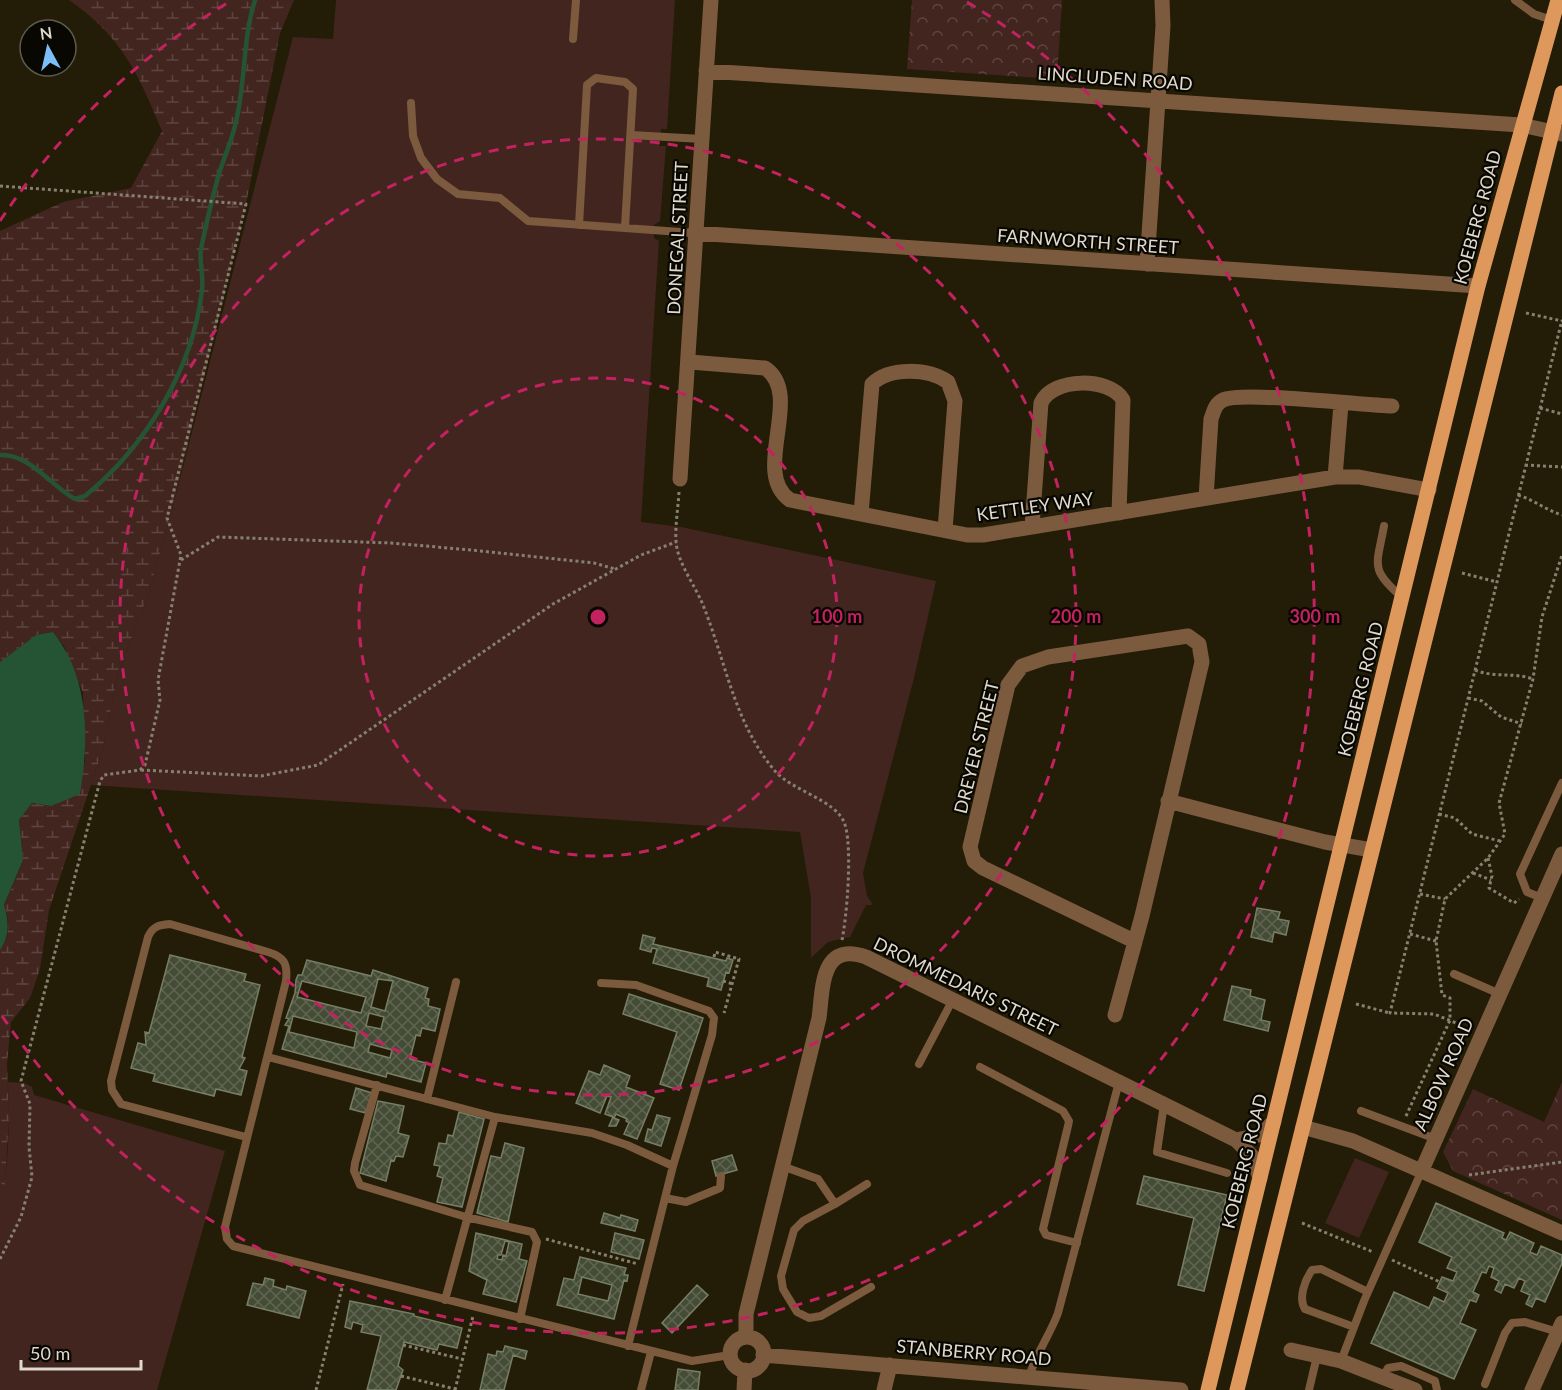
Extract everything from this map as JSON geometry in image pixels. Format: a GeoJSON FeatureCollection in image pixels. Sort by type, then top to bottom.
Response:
{"type":"FeatureCollection","features":[{"type":"Feature","properties":{"kind":"main road","name":"KOEBERG ROAD"},"geometry":{"type":"LineString","coordinates":[[1208,1390],[1478,286],[1521,125],[1558,0]]}},
{"type":"Feature","properties":{"kind":"main road"},"geometry":{"type":"LineString","coordinates":[[1238,1390],[1372,850],[1557,132],[1562,93]]}},
{"type":"Feature","properties":{"kind":"street","name":"DONEGAL STREET"},"geometry":{"type":"LineString","coordinates":[[680,479],[690,362],[694,233],[711,0]]}},
{"type":"Feature","properties":{"kind":"street"},"geometry":{"type":"LineString","coordinates":[[1147,264],[1162,0]]}},
{"type":"Feature","properties":{"kind":"street","name":"LINCLUDEN ROAD"},"geometry":{"type":"LineString","coordinates":[[706,71],[1521,125],[1557,132]]}},
{"type":"Feature","properties":{"kind":"street","name":"FARNWORTH STREET"},"geometry":{"type":"LineString","coordinates":[[694,233],[1478,286]]}},
{"type":"Feature","properties":{"kind":"street","name":"KETTLEY WAY"},"geometry":{"type":"LineString","coordinates":[[690,362],[765,368],[770,372],[780,395],[775,474],[779,488],[790,500],[945,530],[983,535],[1335,477],[1373,478],[1429,490]]}},
{"type":"Feature","properties":{"kind":"street"},"geometry":{"type":"LineString","coordinates":[[861,514],[872,384],[879,378],[894,372],[931,375],[948,382],[955,401],[945,530]]}},
{"type":"Feature","properties":{"kind":"street"},"geometry":{"type":"LineString","coordinates":[[1032,527],[1041,404],[1050,389],[1068,383],[1110,388],[1123,400],[1119,513]]}},
{"type":"Feature","properties":{"kind":"street"},"geometry":{"type":"LineString","coordinates":[[1206,498],[1211,419],[1215,407],[1221,401],[1246,396],[1392,406]]}},
{"type":"Feature","properties":{"kind":"street"},"geometry":{"type":"LineString","coordinates":[[1335,477],[1341,404]]}},
{"type":"Feature","properties":{"kind":"street","name":"DREYER STREET"},"geometry":{"type":"LineString","coordinates":[[1115,1015],[1134,941],[1202,662],[1201,649],[1196,640],[1188,636],[1048,657],[1022,666],[1008,685],[970,847],[974,861],[982,868],[1134,941]]}},
{"type":"Feature","properties":{"kind":"street"},"geometry":{"type":"LineString","coordinates":[[1168,801],[1325,842],[1372,850]]}},
{"type":"Feature","properties":{"kind":"street","name":"ALBOW ROAD"},"geometry":{"type":"LineString","coordinates":[[1422,1170],[1562,854]]}},
{"type":"Feature","properties":{"kind":"street","name":"DROMMEDARIS STREET"},"geometry":{"type":"LineString","coordinates":[[839,957],[849,953],[866,957],[1236,1140],[1252,1156],[1260,1178]]}},
{"type":"Feature","properties":{"kind":"street"},"geometry":{"type":"LineString","coordinates":[[746,1337],[746,1314],[819,1018],[824,977],[829,964],[839,957]]}},
{"type":"Feature","properties":{"kind":"street"},"geometry":{"type":"LineString","coordinates":[[1236,1140],[1259,1135],[1274,1122]]}},
{"type":"Feature","properties":{"kind":"street"},"geometry":{"type":"LineString","coordinates":[[1303,1127],[1353,1140],[1562,1233]]}},
{"type":"Feature","properties":{"kind":"street"},"geometry":{"type":"LineString","coordinates":[[1532,1390],[1560,1328]]}},
{"type":"Feature","properties":{"kind":"street"},"geometry":{"type":"LineString","coordinates":[[746,1337],[759,1342],[763,1355],[759,1365],[745,1370],[735,1365],[730,1355],[733,1344],[746,1337]]}},
{"type":"Feature","properties":{"kind":"street"},"geometry":{"type":"LineString","coordinates":[[1291,1350],[1341,1361],[1415,1390]]}},
{"type":"Feature","properties":{"kind":"street","name":"STANBERRY ROAD"},"geometry":{"type":"LineString","coordinates":[[763,1355],[890,1365],[1028,1383],[1181,1390]]}},
{"type":"Feature","properties":{"kind":"street"},"geometry":{"type":"LineString","coordinates":[[884,1390],[890,1365]]}},
{"type":"Feature","properties":{"kind":"street"},"geometry":{"type":"LineString","coordinates":[[744,1390],[745,1370]]}},
{"type":"Feature","properties":{"kind":"lane"},"geometry":{"type":"LineString","coordinates":[[573,39],[576,0]]}},
{"type":"Feature","properties":{"kind":"lane"},"geometry":{"type":"LineString","coordinates":[[1515,0],[1534,14],[1552,20]]}},
{"type":"Feature","properties":{"kind":"lane"},"geometry":{"type":"LineString","coordinates":[[579,225],[587,85],[591,79],[631,84],[634,95],[625,227]]}},
{"type":"Feature","properties":{"kind":"lane"},"geometry":{"type":"LineString","coordinates":[[411,103],[411,126],[416,147],[428,169],[458,194],[500,198],[528,221],[694,233]]}},
{"type":"Feature","properties":{"kind":"lane"},"geometry":{"type":"LineString","coordinates":[[632,135],[702,139]]}},
{"type":"Feature","properties":{"kind":"lane"},"geometry":{"type":"LineString","coordinates":[[1384,526],[1377,567],[1379,574],[1403,598]]}},
{"type":"Feature","properties":{"kind":"lane"},"geometry":{"type":"LineString","coordinates":[[1542,898],[1527,892],[1520,874],[1562,783]]}},
{"type":"Feature","properties":{"kind":"lane"},"geometry":{"type":"LineString","coordinates":[[246,1137],[121,1104],[115,1098],[111,1081],[151,929],[170,924],[280,956],[286,963],[286,981],[225,1227],[227,1239],[243,1251],[692,1361],[730,1355]]}},
{"type":"Feature","properties":{"kind":"lane"},"geometry":{"type":"LineString","coordinates":[[1454,974],[1500,994]]}},
{"type":"Feature","properties":{"kind":"lane"},"geometry":{"type":"LineString","coordinates":[[427,1099],[456,982]]}},
{"type":"Feature","properties":{"kind":"lane"},"geometry":{"type":"LineString","coordinates":[[601,984],[636,985],[709,1011],[714,1018],[712,1035],[673,1166],[628,1346]]}},
{"type":"Feature","properties":{"kind":"lane"},"geometry":{"type":"LineString","coordinates":[[919,1064],[952,1001]]}},
{"type":"Feature","properties":{"kind":"lane"},"geometry":{"type":"LineString","coordinates":[[268,1057],[495,1117],[592,1133],[627,1145],[673,1166]]}},
{"type":"Feature","properties":{"kind":"lane"},"geometry":{"type":"LineString","coordinates":[[980,1067],[1063,1111],[1067,1116],[1068,1126],[1043,1229],[1046,1234],[1077,1243]]}},
{"type":"Feature","properties":{"kind":"lane"},"geometry":{"type":"LineString","coordinates":[[1028,1383],[1040,1347],[1052,1331],[1119,1082]]}},
{"type":"Feature","properties":{"kind":"lane"},"geometry":{"type":"LineString","coordinates":[[377,1085],[355,1163],[354,1171],[360,1185],[466,1217],[532,1232],[536,1236],[520,1319]]}},
{"type":"Feature","properties":{"kind":"lane"},"geometry":{"type":"LineString","coordinates":[[1164,1104],[1156,1152],[1227,1173]]}},
{"type":"Feature","properties":{"kind":"lane"},"geometry":{"type":"LineString","coordinates":[[1361,1111],[1436,1138]]}},
{"type":"Feature","properties":{"kind":"lane"},"geometry":{"type":"LineString","coordinates":[[445,1300],[495,1117]]}},
{"type":"Feature","properties":{"kind":"lane"},"geometry":{"type":"LineString","coordinates":[[782,1167],[818,1179],[835,1204]]}},
{"type":"Feature","properties":{"kind":"lane"},"geometry":{"type":"LineString","coordinates":[[1341,1361],[1368,1292],[1422,1170]]}},
{"type":"Feature","properties":{"kind":"lane"},"geometry":{"type":"LineString","coordinates":[[665,1198],[686,1202],[720,1188],[721,1176]]}},
{"type":"Feature","properties":{"kind":"lane"},"geometry":{"type":"LineString","coordinates":[[867,1184],[802,1221],[794,1230],[780,1276],[783,1289],[797,1312],[809,1318],[821,1316],[872,1287]]}},
{"type":"Feature","properties":{"kind":"lane"},"geometry":{"type":"LineString","coordinates":[[1354,1327],[1305,1309],[1301,1300],[1309,1274],[1312,1270],[1321,1269],[1368,1292]]}},
{"type":"Feature","properties":{"kind":"lane"},"geometry":{"type":"LineString","coordinates":[[1485,1384],[1505,1333],[1512,1323],[1525,1322],[1560,1328]]}},
{"type":"Feature","properties":{"kind":"lane"},"geometry":{"type":"LineString","coordinates":[[641,1390],[651,1352]]}},
{"type":"Feature","properties":{"kind":"lane"},"geometry":{"type":"LineString","coordinates":[[1309,1390],[1317,1356]]}},
{"type":"Feature","properties":{"kind":"lane"},"geometry":{"type":"LineString","coordinates":[[1383,1377],[1388,1368],[1401,1366],[1435,1381],[1437,1390]]}},
{"type":"Feature","properties":{"kind":"path"},"geometry":{"type":"LineString","coordinates":[[0,186],[246,204],[167,518],[181,560],[158,680],[160,700],[145,765],[140,770]]}},
{"type":"Feature","properties":{"kind":"path"},"geometry":{"type":"LineString","coordinates":[[1390,1013],[1562,321],[1526,313]]}},
{"type":"Feature","properties":{"kind":"path"},"geometry":{"type":"LineString","coordinates":[[1540,408],[1562,414]]}},
{"type":"Feature","properties":{"kind":"path"},"geometry":{"type":"LineString","coordinates":[[1525,465],[1562,467]]}},
{"type":"Feature","properties":{"kind":"path"},"geometry":{"type":"LineString","coordinates":[[680,479],[676,543],[679,555],[703,606],[738,713],[776,773],[834,810],[844,820],[848,835],[846,920],[839,957]]}},
{"type":"Feature","properties":{"kind":"path"},"geometry":{"type":"LineString","coordinates":[[1518,495],[1562,515]]}},
{"type":"Feature","properties":{"kind":"path"},"geometry":{"type":"LineString","coordinates":[[181,560],[218,537],[391,543],[594,563],[615,569]]}},
{"type":"Feature","properties":{"kind":"path"},"geometry":{"type":"LineString","coordinates":[[0,1259],[21,1217],[32,1177],[29,1147],[30,1104],[21,1081],[100,781],[104,775],[140,770],[261,776],[318,765],[553,604],[640,555],[676,543]]}},
{"type":"Feature","properties":{"kind":"path"},"geometry":{"type":"LineString","coordinates":[[1409,1109],[1450,1020],[1450,998],[1442,995],[1436,941],[1445,899],[1488,858],[1506,828],[1499,803],[1533,679],[1542,617],[1562,555]]}},
{"type":"Feature","properties":{"kind":"path"},"geometry":{"type":"LineString","coordinates":[[1462,573],[1497,582]]}},
{"type":"Feature","properties":{"kind":"path"},"geometry":{"type":"LineString","coordinates":[[1475,670],[1494,675],[1521,675],[1533,679]]}},
{"type":"Feature","properties":{"kind":"path"},"geometry":{"type":"LineString","coordinates":[[1468,698],[1482,701],[1501,717],[1522,724]]}},
{"type":"Feature","properties":{"kind":"path"},"geometry":{"type":"LineString","coordinates":[[1439,814],[1455,818],[1472,834],[1500,841]]}},
{"type":"Feature","properties":{"kind":"path"},"geometry":{"type":"LineString","coordinates":[[1488,858],[1491,880],[1488,888],[1514,903]]}},
{"type":"Feature","properties":{"kind":"path"},"geometry":{"type":"LineString","coordinates":[[1472,873],[1491,880]]}},
{"type":"Feature","properties":{"kind":"path"},"geometry":{"type":"LineString","coordinates":[[1420,894],[1445,899]]}},
{"type":"Feature","properties":{"kind":"path"},"geometry":{"type":"LineString","coordinates":[[1410,933],[1436,941]]}},
{"type":"Feature","properties":{"kind":"path"},"geometry":{"type":"LineString","coordinates":[[714,957],[715,952],[740,959],[725,1012],[714,1018]]}},
{"type":"Feature","properties":{"kind":"path"},"geometry":{"type":"LineString","coordinates":[[723,981],[733,984]]}},
{"type":"Feature","properties":{"kind":"path"},"geometry":{"type":"LineString","coordinates":[[1356,1004],[1390,1013],[1434,1014],[1461,1024]]}},
{"type":"Feature","properties":{"kind":"path"},"geometry":{"type":"LineString","coordinates":[[1463,1176],[1562,1162]]}},
{"type":"Feature","properties":{"kind":"path"},"geometry":{"type":"LineString","coordinates":[[536,1236],[647,1266]]}},
{"type":"Feature","properties":{"kind":"path"},"geometry":{"type":"LineString","coordinates":[[316,1390],[345,1276]]}},
{"type":"Feature","properties":{"kind":"path"},"geometry":{"type":"LineString","coordinates":[[402,1377],[455,1390],[475,1308]]}},
{"type":"Feature","properties":{"kind":"path"},"geometry":{"type":"LineString","coordinates":[[403,1345],[462,1359]]}},
{"type":"Feature","properties":{"kind":"green space"},"geometry":{"type":"Polygon","coordinates":[[[69,0],[294,0],[280,33],[246,204],[170,518],[148,595],[118,673],[103,749],[49,910],[40,969],[30,998],[11,1022],[7,1064],[9,1116],[5,1184],[0,1203],[0,950],[6,939],[8,928],[4,906],[23,860],[19,820],[32,803],[51,806],[85,762],[83,693],[64,646],[53,632],[36,635],[0,662],[0,231],[63,202],[131,188],[162,131],[145,91],[115,42],[103,28],[69,0]]]}},
{"type":"Feature","properties":{"kind":"green space"},"geometry":{"type":"Polygon","coordinates":[[[336,0],[675,0],[667,129],[661,129],[659,146],[666,146],[660,221],[654,225],[654,238],[659,241],[641,522],[681,527],[936,581],[914,678],[863,873],[867,896],[873,905],[866,905],[850,937],[828,942],[811,958],[811,898],[800,832],[91,785],[103,749],[118,673],[148,595],[170,518],[293,37],[333,39],[336,0]]]}},
{"type":"Feature","properties":{"kind":"green space"},"geometry":{"type":"Polygon","coordinates":[[[912,0],[1062,0],[1057,79],[907,69],[912,0]]]}},
{"type":"Feature","properties":{"kind":"green space"},"geometry":{"type":"Polygon","coordinates":[[[8,1082],[25,1083],[32,1087],[34,1095],[225,1151],[157,1390],[0,1390],[0,1203],[9,1128],[8,1082]]]}},
{"type":"Feature","properties":{"kind":"green space"},"geometry":{"type":"Polygon","coordinates":[[[1562,1082],[1562,1220],[1453,1171],[1443,1152],[1473,1089],[1544,1122],[1562,1082]]]}},
{"type":"Feature","properties":{"kind":"green space"},"geometry":{"type":"Polygon","coordinates":[[[1355,1158],[1389,1172],[1359,1238],[1325,1223],[1355,1158]]]}},
{"type":"Feature","properties":{"kind":"shaded area"},"geometry":{"type":"Polygon","coordinates":[[[53,632],[74,669],[84,710],[85,752],[80,794],[51,806],[32,803],[19,820],[23,860],[4,905],[8,928],[6,939],[0,950],[0,662],[36,635],[53,632]]]}},
{"type":"Feature","properties":{"kind":"building"},"geometry":{"type":"Polygon","coordinates":[[[1257,908],[1280,912],[1278,919],[1289,921],[1286,935],[1274,932],[1272,942],[1251,937],[1257,908]]]}},
{"type":"Feature","properties":{"kind":"building"},"geometry":{"type":"Polygon","coordinates":[[[643,935],[655,938],[653,944],[726,961],[727,958],[733,960],[729,973],[726,972],[721,990],[707,986],[709,978],[653,963],[657,949],[652,948],[651,952],[640,949],[643,935]]]}},
{"type":"Feature","properties":{"kind":"building"},"geometry":{"type":"Polygon","coordinates":[[[170,955],[246,974],[244,981],[260,985],[242,1057],[245,1058],[239,1069],[247,1071],[241,1095],[216,1089],[214,1096],[153,1081],[155,1074],[131,1068],[138,1043],[146,1045],[145,1032],[149,1033],[170,955]]]}},
{"type":"Feature","properties":{"kind":"building"},"geometry":{"type":"Polygon","coordinates":[[[307,960],[371,976],[373,970],[428,988],[425,998],[429,999],[428,1006],[440,1009],[435,1031],[422,1028],[420,1036],[416,1035],[410,1059],[426,1063],[421,1082],[387,1073],[386,1077],[282,1049],[289,1026],[285,1025],[289,1019],[286,1018],[295,993],[296,980],[298,975],[302,975],[307,960]],[[378,979],[371,1007],[385,1011],[393,981],[378,979]],[[302,981],[297,997],[361,1013],[366,997],[302,981]],[[369,1013],[366,1026],[381,1029],[384,1017],[369,1013]],[[293,1016],[289,1032],[354,1048],[357,1032],[293,1016]],[[370,1044],[368,1052],[390,1058],[392,1050],[370,1044]]]}},
{"type":"Feature","properties":{"kind":"building"},"geometry":{"type":"Polygon","coordinates":[[[1232,986],[1251,990],[1250,996],[1265,1000],[1261,1020],[1270,1022],[1268,1031],[1224,1020],[1232,986]]]}},
{"type":"Feature","properties":{"kind":"building"},"geometry":{"type":"Polygon","coordinates":[[[629,994],[703,1018],[679,1090],[660,1084],[677,1032],[623,1014],[629,994]]]}},
{"type":"Feature","properties":{"kind":"building"},"geometry":{"type":"Polygon","coordinates":[[[604,1065],[630,1076],[626,1087],[654,1098],[637,1139],[624,1134],[629,1123],[627,1119],[616,1114],[614,1118],[619,1120],[616,1126],[609,1126],[613,1117],[605,1114],[611,1097],[607,1096],[600,1113],[576,1103],[589,1071],[600,1075],[604,1065]]]}},
{"type":"Feature","properties":{"kind":"building"},"geometry":{"type":"Polygon","coordinates":[[[356,1088],[372,1093],[366,1113],[350,1109],[356,1088]]]}},
{"type":"Feature","properties":{"kind":"building"},"geometry":{"type":"Polygon","coordinates":[[[378,1101],[404,1106],[398,1133],[409,1136],[403,1157],[396,1156],[394,1161],[391,1160],[386,1181],[360,1173],[378,1101]]]}},
{"type":"Feature","properties":{"kind":"building"},"geometry":{"type":"Polygon","coordinates":[[[459,1112],[484,1119],[462,1207],[437,1202],[443,1178],[437,1176],[440,1166],[434,1165],[439,1143],[446,1144],[448,1135],[453,1136],[459,1112]]]}},
{"type":"Feature","properties":{"kind":"building"},"geometry":{"type":"Polygon","coordinates":[[[657,1115],[670,1118],[661,1146],[645,1141],[648,1129],[652,1130],[657,1115]]]}},
{"type":"Feature","properties":{"kind":"building"},"geometry":{"type":"Polygon","coordinates":[[[505,1143],[524,1148],[508,1222],[477,1213],[491,1156],[501,1158],[505,1143]]]}},
{"type":"Feature","properties":{"kind":"building"},"geometry":{"type":"Polygon","coordinates":[[[732,1155],[737,1170],[716,1176],[712,1161],[732,1155]]]}},
{"type":"Feature","properties":{"kind":"building"},"geometry":{"type":"Polygon","coordinates":[[[1144,1176],[1227,1195],[1204,1291],[1178,1285],[1194,1218],[1137,1204],[1144,1176]]]}},
{"type":"Feature","properties":{"kind":"building"},"geometry":{"type":"Polygon","coordinates":[[[1436,1203],[1504,1233],[1502,1238],[1506,1240],[1510,1232],[1534,1243],[1530,1252],[1537,1255],[1541,1246],[1562,1255],[1562,1263],[1545,1302],[1536,1298],[1532,1307],[1526,1304],[1530,1295],[1521,1291],[1525,1281],[1519,1278],[1514,1288],[1505,1284],[1501,1293],[1495,1290],[1499,1281],[1491,1277],[1494,1268],[1489,1266],[1486,1273],[1482,1272],[1473,1292],[1479,1295],[1476,1302],[1470,1300],[1460,1323],[1476,1330],[1454,1379],[1371,1343],[1394,1292],[1429,1308],[1434,1297],[1444,1302],[1448,1293],[1437,1288],[1442,1277],[1453,1281],[1457,1272],[1447,1268],[1452,1257],[1419,1242],[1436,1203]]]}},
{"type":"Feature","properties":{"kind":"building"},"geometry":{"type":"Polygon","coordinates":[[[604,1213],[638,1220],[635,1231],[601,1223],[604,1213]]]}},
{"type":"Feature","properties":{"kind":"building"},"geometry":{"type":"Polygon","coordinates":[[[476,1233],[522,1244],[519,1259],[527,1261],[516,1302],[483,1294],[487,1280],[469,1271],[476,1233]],[[505,1241],[501,1255],[498,1255],[497,1259],[502,1260],[503,1255],[506,1256],[509,1242],[505,1241]]]}},
{"type":"Feature","properties":{"kind":"building"},"geometry":{"type":"Polygon","coordinates":[[[615,1233],[644,1240],[639,1259],[611,1252],[615,1233]]]}},
{"type":"Feature","properties":{"kind":"building"},"geometry":{"type":"Polygon","coordinates":[[[580,1257],[626,1268],[624,1275],[628,1275],[627,1281],[624,1280],[614,1319],[557,1305],[564,1278],[574,1280],[580,1257]],[[582,1277],[578,1294],[608,1301],[612,1285],[582,1277]]]}},
{"type":"Feature","properties":{"kind":"building"},"geometry":{"type":"Polygon","coordinates":[[[265,1278],[274,1280],[273,1286],[286,1290],[287,1286],[306,1291],[299,1318],[247,1305],[253,1283],[263,1285],[265,1278]]]}},
{"type":"Feature","properties":{"kind":"building"},"geometry":{"type":"Polygon","coordinates":[[[697,1285],[708,1295],[672,1333],[662,1323],[697,1285]]]}},
{"type":"Feature","properties":{"kind":"building"},"geometry":{"type":"Polygon","coordinates":[[[350,1301],[414,1314],[414,1316],[462,1328],[457,1348],[439,1344],[437,1350],[404,1342],[398,1366],[403,1370],[396,1390],[367,1390],[381,1336],[361,1332],[363,1325],[353,1322],[351,1329],[345,1327],[350,1301]]]}},
{"type":"Feature","properties":{"kind":"building"},"geometry":{"type":"Polygon","coordinates":[[[505,1346],[527,1351],[525,1359],[513,1355],[504,1390],[480,1390],[488,1354],[496,1356],[497,1351],[503,1352],[505,1346]]]}},
{"type":"Feature","properties":{"kind":"building"},"geometry":{"type":"Polygon","coordinates":[[[678,1369],[700,1372],[698,1390],[675,1390],[678,1369]]]}},
{"type":"Feature","properties":{"kind":"waterway"},"geometry":{"type":"LineString","coordinates":[[0,455],[21,459],[75,499],[85,496],[128,454],[163,404],[177,377],[197,319],[202,285],[201,249],[216,183],[238,110],[248,31],[255,0]]}}]}
